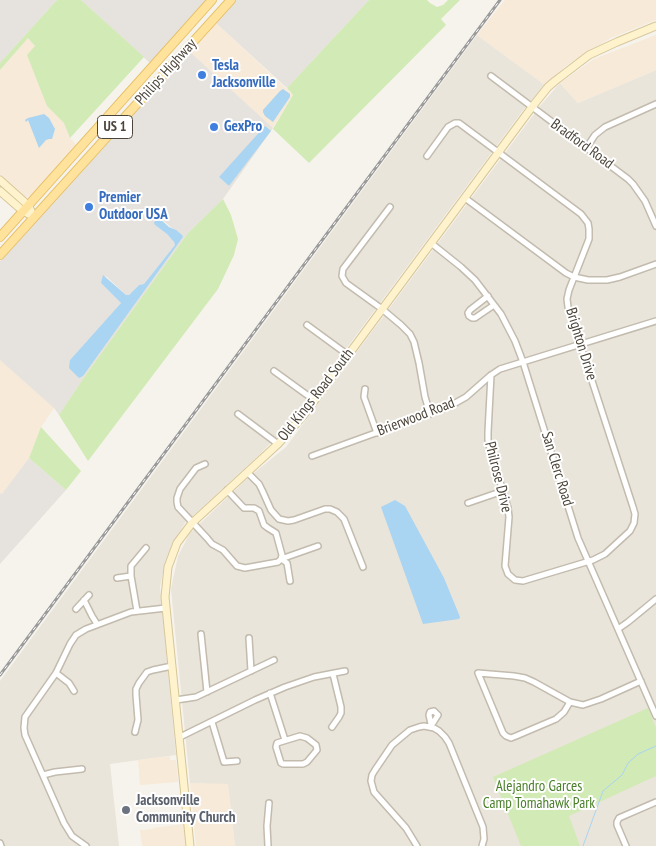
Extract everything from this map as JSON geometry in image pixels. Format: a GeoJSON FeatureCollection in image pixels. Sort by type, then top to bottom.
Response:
{"type":"FeatureCollection","features":[{"type":"Feature","properties":{"kind":"main road","name":"Philips Highway"},"geometry":{"type":"LineString","coordinates":[[0,237],[212,0]]}},
{"type":"Feature","properties":{"kind":"main road","name":"Philips Highway"},"geometry":{"type":"LineString","coordinates":[[0,255],[231,0]]}},
{"type":"Feature","properties":{"kind":"main road"},"geometry":{"type":"LineString","coordinates":[[159,60],[163,74]]}},
{"type":"Feature","properties":{"kind":"main road"},"geometry":{"type":"LineString","coordinates":[[78,150],[87,158]]}},
{"type":"Feature","properties":{"kind":"street","name":"Old Kings Road South"},"geometry":{"type":"LineString","coordinates":[[190,846],[165,588],[168,567],[178,543],[192,523],[278,444],[294,426],[498,152],[555,80],[589,55],[656,26]]}},
{"type":"Feature","properties":{"kind":"street","name":"Bradford Road"},"geometry":{"type":"LineString","coordinates":[[491,76],[634,184],[645,201],[656,226]]}},
{"type":"Feature","properties":{"kind":"street"},"geometry":{"type":"LineString","coordinates":[[587,147],[595,135],[605,127],[656,104]]}},
{"type":"Feature","properties":{"kind":"street","name":"Brighton Drive"},"geometry":{"type":"LineString","coordinates":[[427,156],[448,127],[455,123],[459,124],[581,214],[585,218],[589,229],[589,239],[569,290],[570,314],[634,507],[634,523],[626,536],[605,554],[523,581],[514,580],[511,577]]}},
{"type":"Feature","properties":{"kind":"street"},"geometry":{"type":"LineString","coordinates":[[0,180],[34,217]]}},
{"type":"Feature","properties":{"kind":"street"},"geometry":{"type":"LineString","coordinates":[[0,191],[26,208]]}},
{"type":"Feature","properties":{"kind":"street"},"geometry":{"type":"LineString","coordinates":[[465,198],[566,273],[574,276],[588,280],[607,280],[656,264]]}},
{"type":"Feature","properties":{"kind":"street"},"geometry":{"type":"LineString","coordinates":[[390,207],[343,269],[342,276],[346,283],[410,334],[414,342],[424,397],[430,414]]}},
{"type":"Feature","properties":{"kind":"street","name":"San Clerc Road"},"geometry":{"type":"LineString","coordinates":[[431,243],[475,280],[507,325],[523,362],[578,538],[656,716]]}},
{"type":"Feature","properties":{"kind":"street"},"geometry":{"type":"LineString","coordinates":[[488,296],[470,310],[469,316],[475,318],[494,305]]}},
{"type":"Feature","properties":{"kind":"street","name":"Brierwood Road"},"geometry":{"type":"LineString","coordinates":[[312,456],[457,403],[500,369],[656,321]]}},
{"type":"Feature","properties":{"kind":"street"},"geometry":{"type":"LineString","coordinates":[[307,325],[348,355]]}},
{"type":"Feature","properties":{"kind":"street"},"geometry":{"type":"LineString","coordinates":[[274,370],[314,400]]}},
{"type":"Feature","properties":{"kind":"street","name":"Philrose Drive"},"geometry":{"type":"LineString","coordinates":[[491,375],[488,440],[508,508],[505,566],[511,577]]}},
{"type":"Feature","properties":{"kind":"street"},"geometry":{"type":"LineString","coordinates":[[365,389],[364,396],[377,433]]}},
{"type":"Feature","properties":{"kind":"street"},"geometry":{"type":"LineString","coordinates":[[238,414],[278,444]]}},
{"type":"Feature","properties":{"kind":"street"},"geometry":{"type":"LineString","coordinates":[[204,464],[196,468],[180,490],[177,498],[178,506],[209,541],[223,550],[237,566],[242,568],[278,562],[281,559],[318,546]]}},
{"type":"Feature","properties":{"kind":"street"},"geometry":{"type":"LineString","coordinates":[[247,472],[259,484],[271,510],[278,519],[294,520],[325,509],[334,510],[341,515],[363,567]]}},
{"type":"Feature","properties":{"kind":"street"},"geometry":{"type":"LineString","coordinates":[[227,490],[244,508],[254,508],[259,511],[264,525],[276,533],[282,555],[281,559]]}},
{"type":"Feature","properties":{"kind":"street"},"geometry":{"type":"LineString","coordinates":[[468,503],[503,491]]}},
{"type":"Feature","properties":{"kind":"street"},"geometry":{"type":"LineString","coordinates":[[137,611],[131,566],[146,548]]}},
{"type":"Feature","properties":{"kind":"street"},"geometry":{"type":"LineString","coordinates":[[281,559],[287,563],[290,580]]}},
{"type":"Feature","properties":{"kind":"street"},"geometry":{"type":"LineString","coordinates":[[117,578],[131,576]]}},
{"type":"Feature","properties":{"kind":"street"},"geometry":{"type":"LineString","coordinates":[[76,609],[89,595]]}},
{"type":"Feature","properties":{"kind":"street"},"geometry":{"type":"LineString","coordinates":[[618,628],[656,599]]}},
{"type":"Feature","properties":{"kind":"street"},"geometry":{"type":"LineString","coordinates":[[84,600],[98,624]]}},
{"type":"Feature","properties":{"kind":"street"},"geometry":{"type":"LineString","coordinates":[[86,846],[72,836],[67,828],[43,775],[25,732],[24,722],[27,713],[56,673],[76,635],[98,624],[137,611],[166,608]]}},
{"type":"Feature","properties":{"kind":"street"},"geometry":{"type":"LineString","coordinates":[[201,634],[207,692]]}},
{"type":"Feature","properties":{"kind":"street"},"geometry":{"type":"LineString","coordinates":[[249,638],[251,671]]}},
{"type":"Feature","properties":{"kind":"street"},"geometry":{"type":"LineString","coordinates":[[176,700],[196,697],[274,660]]}},
{"type":"Feature","properties":{"kind":"street"},"geometry":{"type":"LineString","coordinates":[[135,732],[138,720],[136,695],[139,682],[142,677],[153,670],[172,666]]}},
{"type":"Feature","properties":{"kind":"street"},"geometry":{"type":"LineString","coordinates":[[180,736],[270,693],[307,679],[345,671]]}},
{"type":"Feature","properties":{"kind":"street"},"geometry":{"type":"LineString","coordinates":[[56,673],[69,683],[74,692]]}},
{"type":"Feature","properties":{"kind":"street"},"geometry":{"type":"LineString","coordinates":[[570,702],[564,712],[556,719],[511,738],[503,733],[478,673],[525,678],[570,702],[583,705],[641,681]]}},
{"type":"Feature","properties":{"kind":"street"},"geometry":{"type":"LineString","coordinates":[[332,674],[341,707],[339,717],[332,727]]}},
{"type":"Feature","properties":{"kind":"street"},"geometry":{"type":"LineString","coordinates":[[270,693],[286,740]]}},
{"type":"Feature","properties":{"kind":"street"},"geometry":{"type":"LineString","coordinates":[[212,722],[224,762],[236,762]]}},
{"type":"Feature","properties":{"kind":"street"},"geometry":{"type":"LineString","coordinates":[[417,846],[406,828],[374,792],[371,781],[375,770],[392,745],[406,733],[424,726],[430,726],[442,733],[449,743],[484,827],[482,846]]}},
{"type":"Feature","properties":{"kind":"street"},"geometry":{"type":"LineString","coordinates":[[300,736],[307,738],[316,745],[317,750],[303,764],[283,764],[276,747],[277,743],[286,740],[300,736]]}},
{"type":"Feature","properties":{"kind":"street"},"geometry":{"type":"LineString","coordinates":[[43,775],[82,769]]}},
{"type":"Feature","properties":{"kind":"street"},"geometry":{"type":"LineString","coordinates":[[626,846],[617,825],[619,818],[656,802]]}},
{"type":"Feature","properties":{"kind":"street"},"geometry":{"type":"LineString","coordinates":[[268,803],[268,846]]}},
{"type":"Feature","properties":{"kind":"shaded area"},"geometry":{"type":"Polygon","coordinates":[[[0,0],[57,0],[0,63],[0,0]]]}},
{"type":"Feature","properties":{"kind":"shaded area"},"geometry":{"type":"Polygon","coordinates":[[[81,0],[209,0],[151,64],[81,0]]]}},
{"type":"Feature","properties":{"kind":"shaded area"},"geometry":{"type":"Polygon","coordinates":[[[235,0],[369,0],[287,88],[215,22],[235,0]]]}},
{"type":"Feature","properties":{"kind":"shaded area"},"geometry":{"type":"Polygon","coordinates":[[[505,0],[656,0],[656,20],[611,38],[566,66],[545,85],[477,35],[505,0]]]}},
{"type":"Feature","properties":{"kind":"shaded area"},"geometry":{"type":"Polygon","coordinates":[[[215,22],[293,95],[273,128],[190,52],[215,22]]]}},
{"type":"Feature","properties":{"kind":"shaded area"},"geometry":{"type":"Polygon","coordinates":[[[477,35],[545,85],[524,109],[294,419],[259,455],[185,523],[173,543],[165,563],[160,587],[176,755],[110,764],[119,846],[0,846],[0,681],[477,35]]]}},
{"type":"Feature","properties":{"kind":"shaded area"},"geometry":{"type":"Polygon","coordinates":[[[656,35],[656,70],[578,103],[560,83],[594,59],[656,35]]]}},
{"type":"Feature","properties":{"kind":"shaded area"},"geometry":{"type":"Polygon","coordinates":[[[28,38],[35,46],[47,106],[64,123],[70,138],[76,144],[61,166],[32,195],[23,197],[0,177],[0,70],[28,38]]]}},
{"type":"Feature","properties":{"kind":"shaded area"},"geometry":{"type":"Polygon","coordinates":[[[190,52],[273,128],[223,199],[188,233],[59,415],[54,408],[0,360],[0,261],[190,52]],[[270,130],[219,177],[229,186],[270,130]],[[160,218],[155,225],[167,234],[175,245],[144,284],[139,285],[129,295],[126,295],[106,276],[101,283],[121,303],[70,360],[70,365],[79,378],[183,237],[160,218]]]}},
{"type":"Feature","properties":{"kind":"shaded area"},"geometry":{"type":"Polygon","coordinates":[[[656,70],[656,846],[235,846],[228,785],[190,783],[171,589],[178,556],[190,533],[249,477],[286,447],[540,106],[560,83],[578,103],[656,70]]]}},
{"type":"Feature","properties":{"kind":"shaded area"},"geometry":{"type":"Polygon","coordinates":[[[0,360],[54,408],[41,427],[29,458],[2,494],[0,493],[0,360]]]}},
{"type":"Feature","properties":{"kind":"shaded area"},"geometry":{"type":"Polygon","coordinates":[[[29,458],[66,490],[0,564],[0,493],[2,494],[29,458]]]}},
{"type":"Feature","properties":{"kind":"shaded area"},"geometry":{"type":"Polygon","coordinates":[[[170,756],[170,760],[176,760],[178,782],[140,785],[138,760],[170,756]]]}},
{"type":"Feature","properties":{"kind":"shaded area"},"geometry":{"type":"Polygon","coordinates":[[[190,783],[228,784],[235,846],[196,846],[190,783]]]}},
{"type":"Feature","properties":{"kind":"shaded area"},"geometry":{"type":"Polygon","coordinates":[[[184,824],[186,846],[142,846],[140,830],[184,824]]]}},
{"type":"Feature","properties":{"kind":"green space"},"geometry":{"type":"Polygon","coordinates":[[[57,0],[81,0],[144,57],[70,138],[64,123],[47,106],[27,55],[35,46],[28,38],[0,70],[0,63],[57,0]]]}},
{"type":"Feature","properties":{"kind":"green space"},"geometry":{"type":"Polygon","coordinates":[[[369,0],[427,0],[437,7],[443,5],[448,0],[460,0],[441,19],[446,25],[309,163],[273,129],[293,95],[287,88],[369,0]]]}},
{"type":"Feature","properties":{"kind":"green space"},"geometry":{"type":"Polygon","coordinates":[[[223,199],[231,215],[238,239],[234,255],[218,289],[88,461],[59,415],[188,233],[223,199]]]}},
{"type":"Feature","properties":{"kind":"green space"},"geometry":{"type":"Polygon","coordinates":[[[41,427],[81,471],[66,490],[29,458],[41,427]]]}},
{"type":"Feature","properties":{"kind":"green space","name":"Alejandro Garces Camp Tomahawk Park"},"geometry":{"type":"Polygon","coordinates":[[[648,708],[656,728],[656,776],[569,816],[580,846],[521,846],[493,777],[648,708]]]}},
{"type":"Feature","properties":{"kind":"water"},"geometry":{"type":"Polygon","coordinates":[[[283,89],[290,94],[290,97],[273,122],[265,116],[263,110],[283,89]]]}},
{"type":"Feature","properties":{"kind":"water"},"geometry":{"type":"Polygon","coordinates":[[[44,114],[49,118],[55,129],[52,139],[46,140],[39,148],[28,120],[26,122],[25,120],[44,114]]]}},
{"type":"Feature","properties":{"kind":"water"},"geometry":{"type":"Polygon","coordinates":[[[265,126],[271,131],[229,186],[219,177],[265,126]]]}},
{"type":"Feature","properties":{"kind":"water"},"geometry":{"type":"Polygon","coordinates":[[[159,218],[183,237],[83,376],[79,378],[69,368],[70,360],[121,303],[101,283],[103,275],[126,295],[129,295],[139,285],[144,284],[175,245],[167,234],[155,225],[156,219],[159,218]]]}},
{"type":"Feature","properties":{"kind":"water"},"geometry":{"type":"Polygon","coordinates":[[[395,500],[405,506],[444,578],[460,617],[459,619],[423,624],[381,507],[395,500]]]}},
{"type":"Feature","properties":{"kind":"waterway"},"geometry":{"type":"LineString","coordinates":[[583,846],[603,791],[622,775],[628,763],[638,754],[656,746]]}},
{"type":"Feature","properties":{"kind":"railway"},"geometry":{"type":"LineString","coordinates":[[0,675],[500,0]]}},
{"type":"Feature","properties":{"kind":"place","name":"Tesla Jacksonville"},"geometry":{"type":"Point","coordinates":[202,75]}},
{"type":"Feature","properties":{"kind":"place","name":"GexPro"},"geometry":{"type":"Point","coordinates":[214,127]}},
{"type":"Feature","properties":{"kind":"place","name":"Premier Outdoor USA"},"geometry":{"type":"Point","coordinates":[89,207]}},
{"type":"Feature","properties":{"kind":"place","name":"Jacksonville Community Church"},"geometry":{"type":"Point","coordinates":[126,810]}}]}
